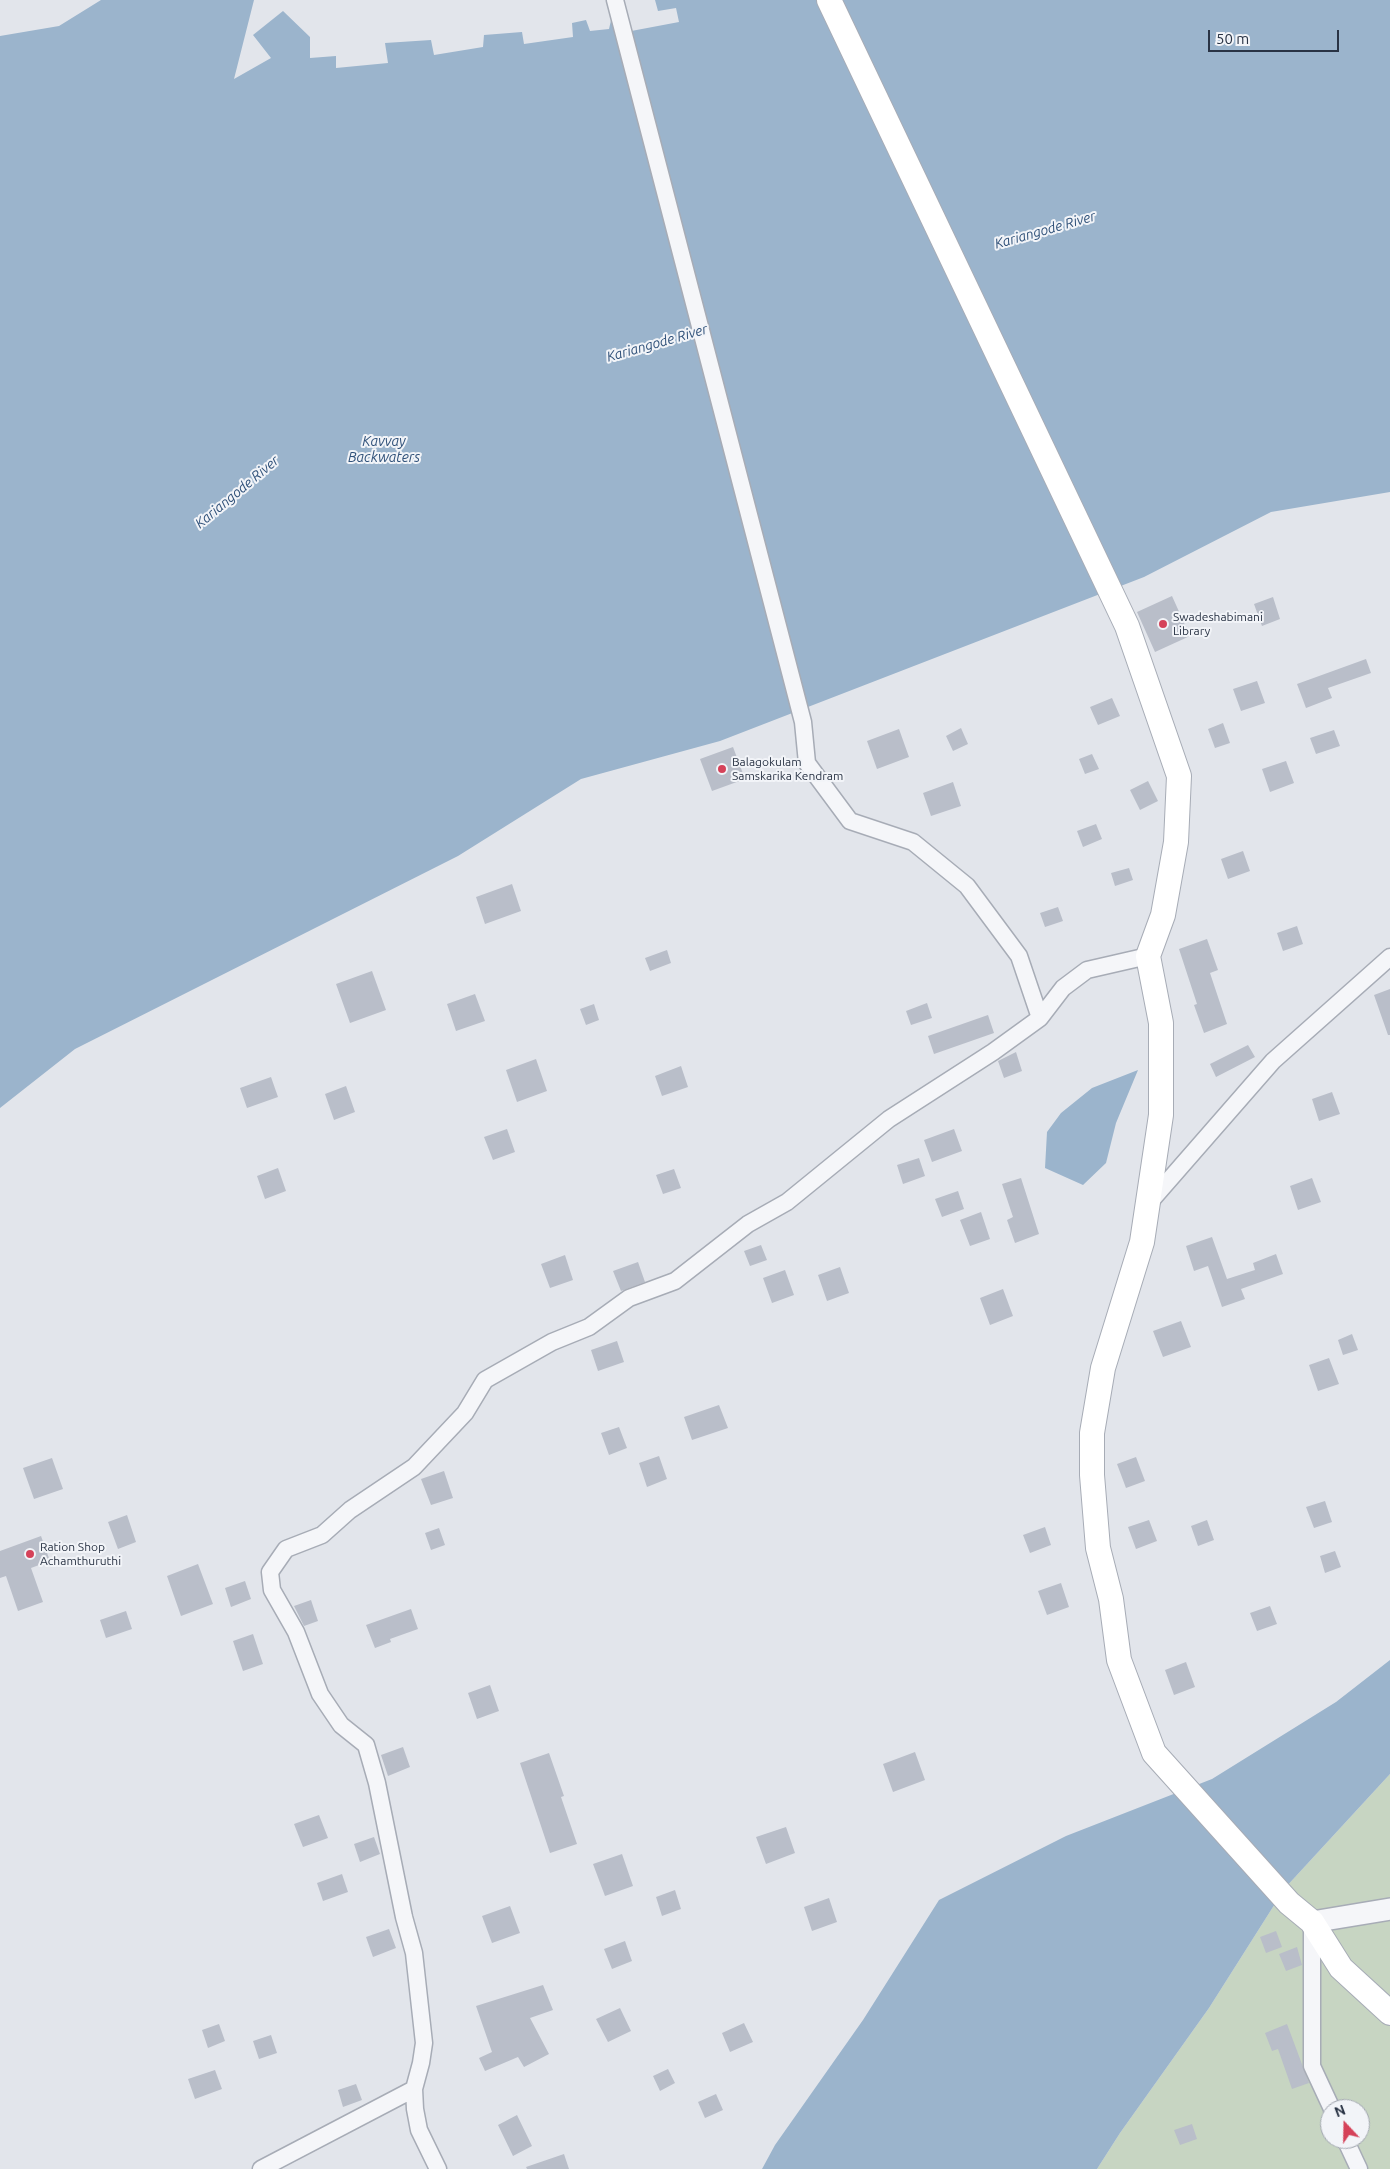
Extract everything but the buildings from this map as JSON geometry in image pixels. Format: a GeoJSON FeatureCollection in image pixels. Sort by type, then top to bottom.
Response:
{"type":"FeatureCollection","features":[{"type":"Feature","properties":{"kind":"main road"},"geometry":{"type":"LineString","coordinates":[[829,0],[1127,626],[1179,776],[1176,842],[1162,915],[1148,956],[1161,1023],[1161,1114],[1142,1242],[1103,1368],[1092,1433],[1092,1475],[1098,1548],[1111,1598],[1119,1660],[1154,1753],[1289,1902],[1312,1922],[1341,1968],[1390,2013]]}},
{"type":"Feature","properties":{"kind":"street"},"geometry":{"type":"LineString","coordinates":[[615,0],[803,722],[807,763],[850,821],[913,842],[967,886],[1019,956],[1040,1018]]}},
{"type":"Feature","properties":{"kind":"street"},"geometry":{"type":"LineString","coordinates":[[438,2169],[419,2130],[414,2088],[424,2043],[414,1953],[404,1917],[377,1782],[366,1746],[341,1725],[320,1694],[296,1632],[272,1590],[270,1572],[286,1549],[322,1535],[350,1510],[414,1467],[465,1413],[486,1380],[552,1342],[588,1327],[629,1298],[675,1281],[748,1224],[788,1202],[889,1119],[993,1052],[1040,1018],[1062,988],[1087,970],[1148,956]]}},
{"type":"Feature","properties":{"kind":"street"},"geometry":{"type":"LineString","coordinates":[[1147,1205],[1273,1061],[1390,957]]}},
{"type":"Feature","properties":{"kind":"street"},"geometry":{"type":"LineString","coordinates":[[1327,2099],[1312,2066],[1312,1922],[1390,1909]]}},
{"type":"Feature","properties":{"kind":"street"},"geometry":{"type":"LineString","coordinates":[[261,2169],[414,2088]]}},
{"type":"Feature","properties":{"kind":"street"},"geometry":{"type":"LineString","coordinates":[[1350,2149],[1359,2169]]}},
{"type":"Feature","properties":{"kind":"green space"},"geometry":{"type":"Polygon","coordinates":[[[1390,1774],[1390,2169],[1097,2169],[1120,2133],[1209,2008],[1285,1888],[1390,1774]]]}},
{"type":"Feature","properties":{"kind":"water","name":"Kavvay Backwaters"},"geometry":{"type":"Polygon","coordinates":[[[101,0],[254,0],[234,79],[271,58],[253,35],[283,11],[310,37],[310,58],[336,56],[336,68],[388,63],[385,43],[431,40],[434,55],[483,47],[484,35],[522,32],[524,44],[573,37],[572,23],[586,20],[590,31],[609,29],[612,16],[626,32],[679,22],[676,8],[658,11],[655,0],[1390,0],[1390,492],[1271,512],[1144,577],[720,741],[581,779],[458,856],[75,1049],[0,1108],[0,36],[59,26],[101,0]]]}},
{"type":"Feature","properties":{"kind":"water"},"geometry":{"type":"Polygon","coordinates":[[[1138,1070],[1116,1123],[1106,1163],[1083,1185],[1045,1168],[1047,1132],[1061,1113],[1092,1088],[1138,1070]]]}},
{"type":"Feature","properties":{"kind":"water"},"geometry":{"type":"Polygon","coordinates":[[[1390,1660],[1390,1774],[1285,1888],[1209,2008],[1120,2133],[1097,2169],[762,2169],[775,2145],[863,2020],[939,1900],[1066,1836],[1212,1779],[1336,1702],[1390,1660]]]}},
{"type":"Feature","properties":{"kind":"place","name":"Swadeshabimani Library"},"geometry":{"type":"Point","coordinates":[1163,624]}},
{"type":"Feature","properties":{"kind":"place","name":"Balagokulam Samskarika Kendram"},"geometry":{"type":"Point","coordinates":[722,769]}},
{"type":"Feature","properties":{"kind":"place","name":"Ration Shop Achamthuruthi"},"geometry":{"type":"Point","coordinates":[30,1554]}},
{"type":"Feature","properties":{"kind":"water label","name":"Kariangode River"},"geometry":{"type":"Point","coordinates":[1045,230]}},
{"type":"Feature","properties":{"kind":"water label","name":"Kariangode River"},"geometry":{"type":"Point","coordinates":[657,343]}},
{"type":"Feature","properties":{"kind":"water label","name":"Kariangode River"},"geometry":{"type":"Point","coordinates":[237,492]}}]}
